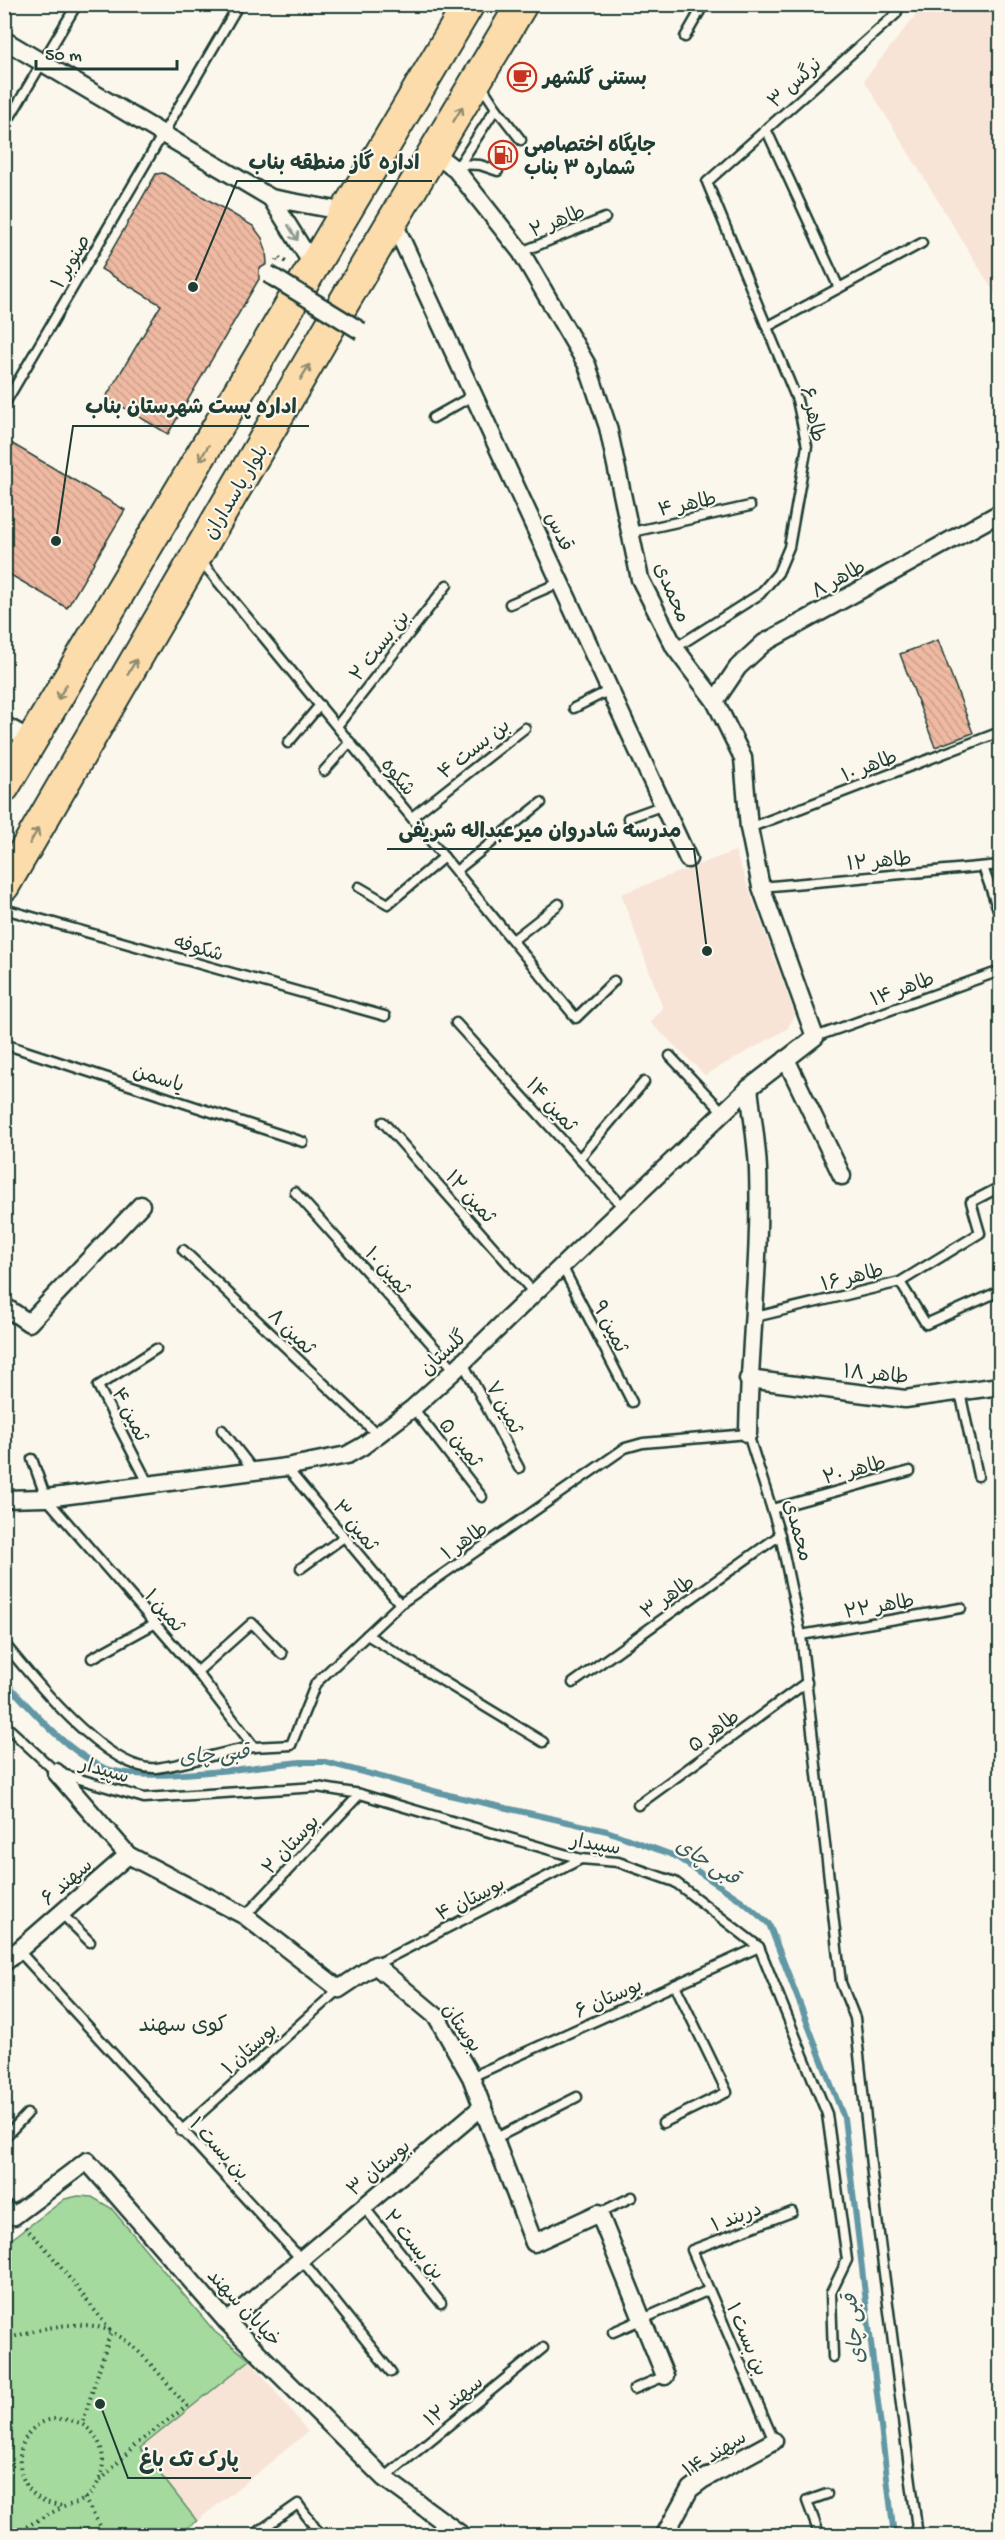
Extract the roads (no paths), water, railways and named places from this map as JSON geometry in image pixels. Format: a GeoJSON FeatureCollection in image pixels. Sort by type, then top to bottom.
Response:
{"type":"FeatureCollection","features":[{"type":"Feature","properties":{"kind":"highway"},"geometry":{"type":"LineString","coordinates":[[4,787],[469,4]]}},
{"type":"Feature","properties":{"kind":"highway","name":"بلوار پاسداران"},"geometry":{"type":"LineString","coordinates":[[4,886],[393,221],[448,160],[478,80],[522,4]]}},
{"type":"Feature","properties":{"kind":"street"},"geometry":{"type":"LineString","coordinates":[[4,40],[271,198],[347,212]]}},
{"type":"Feature","properties":{"kind":"street","name":"محمدی"},"geometry":{"type":"LineString","coordinates":[[448,160],[521,252],[587,365],[609,426],[640,579],[675,648],[715,701],[743,758],[748,828],[761,887],[815,1037]]}},
{"type":"Feature","properties":{"kind":"street"},"geometry":{"type":"LineString","coordinates":[[271,198],[314,267]]}},
{"type":"Feature","properties":{"kind":"street","name":"قدس"},"geometry":{"type":"LineString","coordinates":[[393,221],[688,859]]}},
{"type":"Feature","properties":{"kind":"street"},"geometry":{"type":"LineString","coordinates":[[268,274],[361,331]]}},
{"type":"Feature","properties":{"kind":"street","name":"طاهر ۸"},"geometry":{"type":"LineString","coordinates":[[715,701],[738,667],[764,643],[1000,513]]}},
{"type":"Feature","properties":{"kind":"street"},"geometry":{"type":"LineString","coordinates":[[4,725],[33,741]]}},
{"type":"Feature","properties":{"kind":"street","name":"گلستان"},"geometry":{"type":"LineString","coordinates":[[4,1499],[46,1498],[149,1486],[286,1467],[346,1455],[378,1436],[413,1408],[749,1088],[815,1037]]}},
{"type":"Feature","properties":{"kind":"street"},"geometry":{"type":"LineString","coordinates":[[786,1059],[842,1176]]}},
{"type":"Feature","properties":{"kind":"street","name":"محمدی"},"geometry":{"type":"LineString","coordinates":[[748,1434],[748,1379],[755,1317],[758,1170],[749,1088]]}},
{"type":"Feature","properties":{"kind":"street"},"geometry":{"type":"LineString","coordinates":[[6,1309],[29,1323],[141,1205]]}},
{"type":"Feature","properties":{"kind":"street","name":"طاهر ۱۸"},"geometry":{"type":"LineString","coordinates":[[748,1379],[904,1400],[1000,1386]]}},
{"type":"Feature","properties":{"kind":"street"},"geometry":{"type":"LineString","coordinates":[[56,1772],[128,1856],[245,1916],[339,1989],[375,1965]]}},
{"type":"Feature","properties":{"kind":"street","name":"سهند ۶"},"geometry":{"type":"LineString","coordinates":[[4,1963],[128,1856]]}},
{"type":"Feature","properties":{"kind":"street","name":"بوستان"},"geometry":{"type":"LineString","coordinates":[[375,1965],[437,2017],[471,2077],[534,2243],[599,2213]]}},
{"type":"Feature","properties":{"kind":"street","name":"بوستان ۳"},"geometry":{"type":"LineString","coordinates":[[227,2322],[483,2106]]}},
{"type":"Feature","properties":{"kind":"street","name":"خیابان سهند"},"geometry":{"type":"LineString","coordinates":[[8,2216],[87,2161],[227,2322],[384,2478],[464,2535]]}},
{"type":"Feature","properties":{"kind":"street"},"geometry":{"type":"LineString","coordinates":[[599,2213],[665,2376]]}},
{"type":"Feature","properties":{"kind":"street","name":"سهند ۱۴"},"geometry":{"type":"LineString","coordinates":[[664,2535],[690,2489],[702,2480],[774,2441]]}},
{"type":"Feature","properties":{"kind":"lane"},"geometry":{"type":"LineString","coordinates":[[4,127],[77,4]]}},
{"type":"Feature","properties":{"kind":"lane","name":"صنوبر ۱"},"geometry":{"type":"LineString","coordinates":[[4,405],[239,4]]}},
{"type":"Feature","properties":{"kind":"lane"},"geometry":{"type":"LineString","coordinates":[[685,37],[704,4]]}},
{"type":"Feature","properties":{"kind":"lane","name":"نرگس ۳"},"geometry":{"type":"LineString","coordinates":[[707,182],[896,14],[900,4]]}},
{"type":"Feature","properties":{"kind":"lane"},"geometry":{"type":"LineString","coordinates":[[478,80],[521,140]]}},
{"type":"Feature","properties":{"kind":"lane"},"geometry":{"type":"LineString","coordinates":[[448,160],[496,108]]}},
{"type":"Feature","properties":{"kind":"lane"},"geometry":{"type":"LineString","coordinates":[[766,129],[839,288]]}},
{"type":"Feature","properties":{"kind":"lane"},"geometry":{"type":"LineString","coordinates":[[448,160],[480,165],[498,171]]}},
{"type":"Feature","properties":{"kind":"lane","name":"طاهر ۶"},"geometry":{"type":"LineString","coordinates":[[675,648],[760,594],[778,573],[789,547],[807,446],[797,400],[707,182]]}},
{"type":"Feature","properties":{"kind":"lane","name":"طاهر ۲"},"geometry":{"type":"LineString","coordinates":[[521,252],[605,218]]}},
{"type":"Feature","properties":{"kind":"lane"},"geometry":{"type":"LineString","coordinates":[[767,327],[922,243]]}},
{"type":"Feature","properties":{"kind":"lane"},"geometry":{"type":"LineString","coordinates":[[432,418],[474,394]]}},
{"type":"Feature","properties":{"kind":"lane","name":"طاهر ۴"},"geometry":{"type":"LineString","coordinates":[[632,532],[750,506]]}},
{"type":"Feature","properties":{"kind":"lane","name":"شکوه"},"geometry":{"type":"LineString","coordinates":[[196,556],[576,1018],[614,981]]}},
{"type":"Feature","properties":{"kind":"lane"},"geometry":{"type":"LineString","coordinates":[[510,603],[561,582]]}},
{"type":"Feature","properties":{"kind":"lane","name":"بن بست ۲"},"geometry":{"type":"LineString","coordinates":[[337,726],[447,585]]}},
{"type":"Feature","properties":{"kind":"lane"},"geometry":{"type":"LineString","coordinates":[[574,708],[610,690]]}},
{"type":"Feature","properties":{"kind":"lane"},"geometry":{"type":"LineString","coordinates":[[288,743],[320,705]]}},
{"type":"Feature","properties":{"kind":"lane","name":"بن بست ۴"},"geometry":{"type":"LineString","coordinates":[[412,817],[525,728]]}},
{"type":"Feature","properties":{"kind":"lane","name":"طاهر ۱۰"},"geometry":{"type":"LineString","coordinates":[[748,828],[1000,732]]}},
{"type":"Feature","properties":{"kind":"lane"},"geometry":{"type":"LineString","coordinates":[[324,771],[350,742]]}},
{"type":"Feature","properties":{"kind":"lane"},"geometry":{"type":"LineString","coordinates":[[456,871],[541,803]]}},
{"type":"Feature","properties":{"kind":"lane"},"geometry":{"type":"LineString","coordinates":[[628,818],[664,805]]}},
{"type":"Feature","properties":{"kind":"lane"},"geometry":{"type":"LineString","coordinates":[[359,887],[388,904],[444,857]]}},
{"type":"Feature","properties":{"kind":"lane","name":"طاهر ۱۲"},"geometry":{"type":"LineString","coordinates":[[761,887],[1000,865]]}},
{"type":"Feature","properties":{"kind":"lane"},"geometry":{"type":"LineString","coordinates":[[983,867],[1000,915]]}},
{"type":"Feature","properties":{"kind":"lane"},"geometry":{"type":"LineString","coordinates":[[513,940],[559,904]]}},
{"type":"Feature","properties":{"kind":"lane","name":"شکوفه"},"geometry":{"type":"LineString","coordinates":[[4,909],[385,1016]]}},
{"type":"Feature","properties":{"kind":"lane","name":"طاهر ۱۴"},"geometry":{"type":"LineString","coordinates":[[815,1037],[1000,970]]}},
{"type":"Feature","properties":{"kind":"lane","name":"ثمین ۱۴"},"geometry":{"type":"LineString","coordinates":[[456,1023],[623,1207]]}},
{"type":"Feature","properties":{"kind":"lane","name":"یاسمن"},"geometry":{"type":"LineString","coordinates":[[4,1044],[303,1142]]}},
{"type":"Feature","properties":{"kind":"lane"},"geometry":{"type":"LineString","coordinates":[[670,1056],[724,1113]]}},
{"type":"Feature","properties":{"kind":"lane"},"geometry":{"type":"LineString","coordinates":[[579,1159],[644,1082]]}},
{"type":"Feature","properties":{"kind":"lane","name":"ثمین ۱۲"},"geometry":{"type":"LineString","coordinates":[[383,1122],[534,1293]]}},
{"type":"Feature","properties":{"kind":"lane"},"geometry":{"type":"LineString","coordinates":[[900,1282],[980,1233],[971,1202],[1000,1187]]}},
{"type":"Feature","properties":{"kind":"lane","name":"ثمین ۱۰"},"geometry":{"type":"LineString","coordinates":[[295,1192],[459,1366]]}},
{"type":"Feature","properties":{"kind":"lane","name":"ثمین ۸"},"geometry":{"type":"LineString","coordinates":[[183,1250],[378,1436]]}},
{"type":"Feature","properties":{"kind":"lane","name":"ثمین ۹"},"geometry":{"type":"LineString","coordinates":[[562,1266],[632,1402]]}},
{"type":"Feature","properties":{"kind":"lane","name":"طاهر ۱۶"},"geometry":{"type":"LineString","coordinates":[[755,1317],[900,1282],[926,1324],[1000,1291]]}},
{"type":"Feature","properties":{"kind":"lane","name":"ثمین ۴"},"geometry":{"type":"LineString","coordinates":[[149,1486],[99,1386],[156,1349]]}},
{"type":"Feature","properties":{"kind":"lane","name":"ثمین ۷"},"geometry":{"type":"LineString","coordinates":[[459,1366],[519,1468]]}},
{"type":"Feature","properties":{"kind":"lane"},"geometry":{"type":"LineString","coordinates":[[960,1392],[978,1476]]}},
{"type":"Feature","properties":{"kind":"lane","name":"ثمین ۵"},"geometry":{"type":"LineString","coordinates":[[413,1408],[482,1497]]}},
{"type":"Feature","properties":{"kind":"lane"},"geometry":{"type":"LineString","coordinates":[[222,1430],[254,1472]]}},
{"type":"Feature","properties":{"kind":"lane","name":"محمدی"},"geometry":{"type":"LineString","coordinates":[[748,1434],[780,1536],[801,1635],[841,1983],[855,2018],[918,2535]]}},
{"type":"Feature","properties":{"kind":"lane","name":"طاهر ۱"},"geometry":{"type":"LineString","coordinates":[[254,1747],[291,1745],[316,1683],[400,1604],[625,1448],[643,1443],[748,1434]]}},
{"type":"Feature","properties":{"kind":"lane"},"geometry":{"type":"LineString","coordinates":[[32,1459],[46,1498]]}},
{"type":"Feature","properties":{"kind":"lane","name":"ثمین ۳"},"geometry":{"type":"LineString","coordinates":[[286,1467],[400,1604]]}},
{"type":"Feature","properties":{"kind":"lane","name":"طاهر ۲۰"},"geometry":{"type":"LineString","coordinates":[[772,1509],[910,1471]]}},
{"type":"Feature","properties":{"kind":"lane","name":"ثمین ۱"},"geometry":{"type":"LineString","coordinates":[[46,1498],[197,1672],[254,1747]]}},
{"type":"Feature","properties":{"kind":"lane","name":"طاهر ۳"},"geometry":{"type":"LineString","coordinates":[[573,1683],[780,1536]]}},
{"type":"Feature","properties":{"kind":"lane"},"geometry":{"type":"LineString","coordinates":[[301,1568],[344,1537]]}},
{"type":"Feature","properties":{"kind":"lane","name":"طاهر ۲۲"},"geometry":{"type":"LineString","coordinates":[[801,1635],[961,1608]]}},
{"type":"Feature","properties":{"kind":"lane"},"geometry":{"type":"LineString","coordinates":[[197,1672],[252,1623],[282,1654]]}},
{"type":"Feature","properties":{"kind":"lane"},"geometry":{"type":"LineString","coordinates":[[92,1658],[154,1624]]}},
{"type":"Feature","properties":{"kind":"lane"},"geometry":{"type":"LineString","coordinates":[[367,1635],[543,1742]]}},
{"type":"Feature","properties":{"kind":"lane"},"geometry":{"type":"LineString","coordinates":[[4,1643],[81,1729],[104,1748],[130,1763],[154,1768],[254,1747]]}},
{"type":"Feature","properties":{"kind":"lane","name":"طاهر ۵"},"geometry":{"type":"LineString","coordinates":[[638,1805],[807,1682]]}},
{"type":"Feature","properties":{"kind":"lane","name":"سپیدار"},"geometry":{"type":"LineString","coordinates":[[4,1724],[56,1772],[144,1798],[316,1787],[360,1794],[581,1859],[618,1862],[675,1882],[759,1947]]}},
{"type":"Feature","properties":{"kind":"lane","name":"بوستان ۲"},"geometry":{"type":"LineString","coordinates":[[245,1916],[360,1794]]}},
{"type":"Feature","properties":{"kind":"lane","name":"بوستان ۴"},"geometry":{"type":"LineString","coordinates":[[375,1965],[581,1859]]}},
{"type":"Feature","properties":{"kind":"lane"},"geometry":{"type":"LineString","coordinates":[[61,1913],[90,1942]]}},
{"type":"Feature","properties":{"kind":"lane"},"geometry":{"type":"LineString","coordinates":[[759,1947],[827,2114],[847,2260],[831,2293],[833,2357]]}},
{"type":"Feature","properties":{"kind":"lane","name":"بوستان ۶"},"geometry":{"type":"LineString","coordinates":[[471,2077],[759,1947]]}},
{"type":"Feature","properties":{"kind":"lane","name":"بن بست ۱"},"geometry":{"type":"LineString","coordinates":[[18,1950],[181,2131],[301,2259],[392,2372]]}},
{"type":"Feature","properties":{"kind":"lane"},"geometry":{"type":"LineString","coordinates":[[663,2123],[727,2092],[675,1985]]}},
{"type":"Feature","properties":{"kind":"lane","name":"بوستان ۱"},"geometry":{"type":"LineString","coordinates":[[181,2131],[339,1989]]}},
{"type":"Feature","properties":{"kind":"lane"},"geometry":{"type":"LineString","coordinates":[[496,2138],[577,2097]]}},
{"type":"Feature","properties":{"kind":"lane"},"geometry":{"type":"LineString","coordinates":[[4,2138],[27,2115]]}},
{"type":"Feature","properties":{"kind":"lane"},"geometry":{"type":"LineString","coordinates":[[599,2213],[632,2198]]}},
{"type":"Feature","properties":{"kind":"lane","name":"بن بست ۲"},"geometry":{"type":"LineString","coordinates":[[364,2206],[441,2303]]}},
{"type":"Feature","properties":{"kind":"lane","name":"دربند ۱"},"geometry":{"type":"LineString","coordinates":[[692,2250],[792,2212]]}},
{"type":"Feature","properties":{"kind":"lane","name":"بن بست ۱"},"geometry":{"type":"LineString","coordinates":[[692,2250],[774,2441]]}},
{"type":"Feature","properties":{"kind":"lane"},"geometry":{"type":"LineString","coordinates":[[613,2332],[708,2290]]}},
{"type":"Feature","properties":{"kind":"lane","name":"سهند ۱۲"},"geometry":{"type":"LineString","coordinates":[[384,2478],[543,2348]]}},
{"type":"Feature","properties":{"kind":"lane"},"geometry":{"type":"LineString","coordinates":[[634,2389],[665,2376]]}},
{"type":"Feature","properties":{"kind":"lane"},"geometry":{"type":"LineString","coordinates":[[820,2535],[807,2501],[827,2494]]}},
{"type":"Feature","properties":{"kind":"lane"},"geometry":{"type":"LineString","coordinates":[[252,2535],[298,2504],[321,2535]]}},
{"type":"Feature","properties":{"kind":"waterway","name":"قبی چای"},"geometry":{"type":"LineString","coordinates":[[4,1680],[37,1716],[73,1749],[100,1766],[118,1772],[169,1775],[301,1762],[325,1762],[449,1795],[607,1831],[675,1856],[742,1901],[769,1924],[844,2118],[894,2536]]}},
{"type":"Feature","properties":{"kind":"place","name":"بستنی گلشهر"},"geometry":{"type":"Point","coordinates":[522,77]}},
{"type":"Feature","properties":{"kind":"place","name":"جایگاه اختصاصی شماره ۳ بناب"},"geometry":{"type":"Point","coordinates":[503,155]}},
{"type":"Feature","properties":{"kind":"place","name":"اداره گاز منطقه بناب"},"geometry":{"type":"Point","coordinates":[193,287]}},
{"type":"Feature","properties":{"kind":"place","name":"اداره پست شهرستان بناب"},"geometry":{"type":"Point","coordinates":[56,541]}},
{"type":"Feature","properties":{"kind":"place","name":"مدرسه شادروان میرعبداله شریفی"},"geometry":{"type":"Point","coordinates":[707,951]}},
{"type":"Feature","properties":{"kind":"place","name":"پارک تک باغ"},"geometry":{"type":"Point","coordinates":[100,2404]}},
{"type":"Feature","properties":{"kind":"district","name":"کوی سهند"},"geometry":{"type":"Point","coordinates":[183,2023]}}]}
